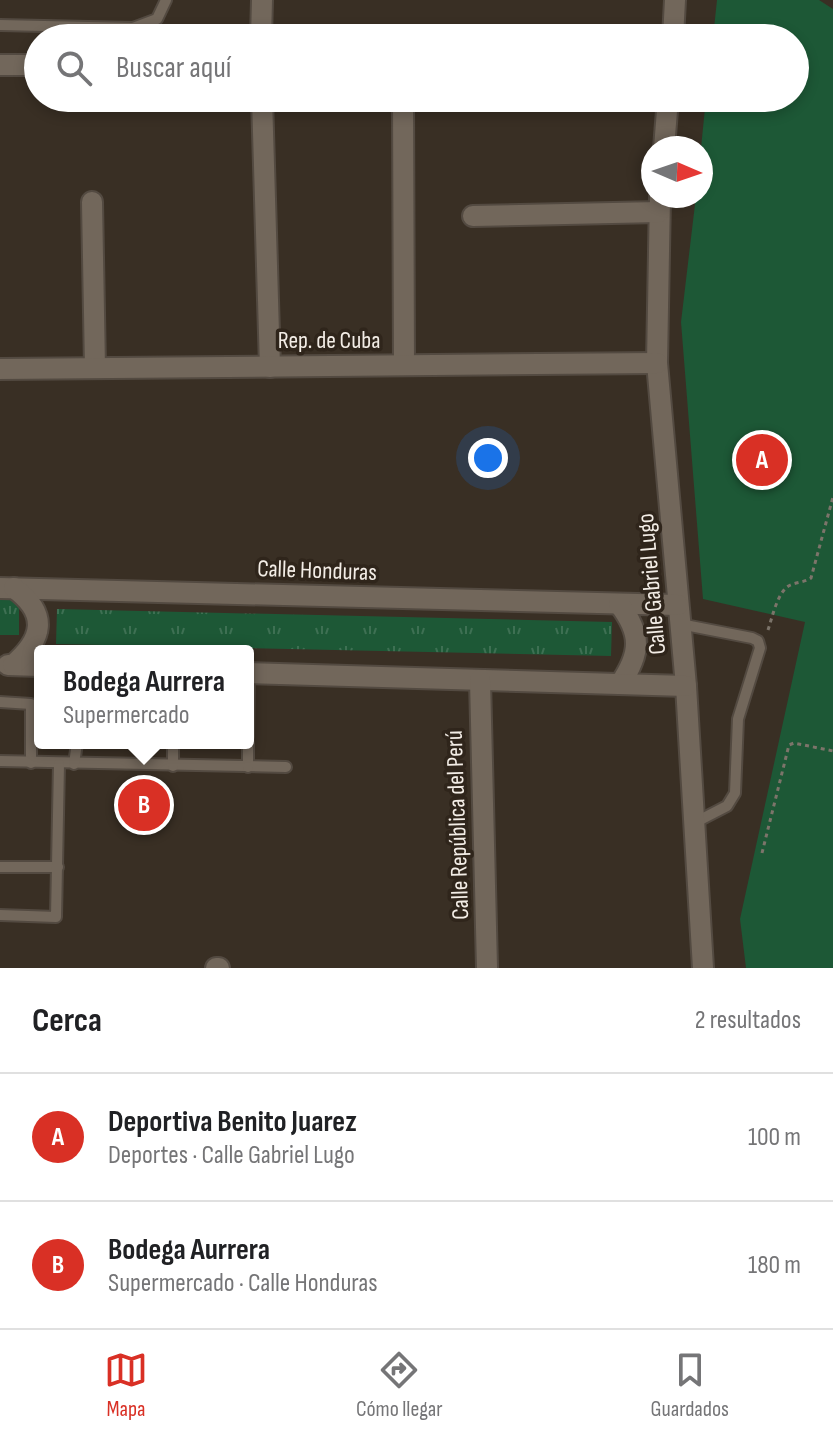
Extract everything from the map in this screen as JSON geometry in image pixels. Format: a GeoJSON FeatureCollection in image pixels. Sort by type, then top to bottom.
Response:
{"type":"FeatureCollection","features":[{"type":"Feature","properties":{"kind":"street"},"geometry":{"type":"LineString","coordinates":[[261,24],[262,0]]}},
{"type":"Feature","properties":{"kind":"street"},"geometry":{"type":"LineString","coordinates":[[674,24],[675,0]]}},
{"type":"Feature","properties":{"kind":"street"},"geometry":{"type":"LineString","coordinates":[[0,65],[24,65]]}},
{"type":"Feature","properties":{"kind":"street"},"geometry":{"type":"LineString","coordinates":[[262,112],[270,367]]}},
{"type":"Feature","properties":{"kind":"street"},"geometry":{"type":"LineString","coordinates":[[403,112],[404,365]]}},
{"type":"Feature","properties":{"kind":"street"},"geometry":{"type":"LineString","coordinates":[[665,136],[667,112]]}},
{"type":"Feature","properties":{"kind":"street"},"geometry":{"type":"LineString","coordinates":[[92,202],[95,368]]}},
{"type":"Feature","properties":{"kind":"street"},"geometry":{"type":"LineString","coordinates":[[473,216],[641,205]]}},
{"type":"Feature","properties":{"kind":"street","name":"Calle Gabriel Lugo"},"geometry":{"type":"LineString","coordinates":[[660,208],[657,363],[686,686],[703,968]]}},
{"type":"Feature","properties":{"kind":"street","name":"Rep. de Cuba"},"geometry":{"type":"LineString","coordinates":[[0,369],[657,363]]}},
{"type":"Feature","properties":{"kind":"street","name":"Calle Honduras"},"geometry":{"type":"LineString","coordinates":[[7,588],[619,604],[679,615]]}},
{"type":"Feature","properties":{"kind":"street","name":"Calle Honduras"},"geometry":{"type":"LineString","coordinates":[[7,588],[30,600],[37,617],[38,636],[29,652],[7,665]]}},
{"type":"Feature","properties":{"kind":"street"},"geometry":{"type":"LineString","coordinates":[[619,604],[633,622],[636,637],[636,653],[631,668],[620,684]]}},
{"type":"Feature","properties":{"kind":"street","name":"Calle Honduras"},"geometry":{"type":"LineString","coordinates":[[7,665],[34,666]]}},
{"type":"Feature","properties":{"kind":"street"},"geometry":{"type":"LineString","coordinates":[[254,673],[686,686]]}},
{"type":"Feature","properties":{"kind":"street","name":"Calle República del Perú"},"geometry":{"type":"LineString","coordinates":[[480,680],[487,968]]}},
{"type":"Feature","properties":{"kind":"street"},"geometry":{"type":"LineString","coordinates":[[695,843],[714,968]]}},
{"type":"Feature","properties":{"kind":"lane"},"geometry":{"type":"LineString","coordinates":[[144,24],[157,19],[166,0]]}},
{"type":"Feature","properties":{"kind":"lane"},"geometry":{"type":"LineString","coordinates":[[0,25],[24,26]]}},
{"type":"Feature","properties":{"kind":"lane"},"geometry":{"type":"LineString","coordinates":[[679,615],[752,638],[758,641],[760,648],[738,719],[735,793],[727,806],[696,822]]}},
{"type":"Feature","properties":{"kind":"lane"},"geometry":{"type":"LineString","coordinates":[[0,702],[31,704],[31,763]]}},
{"type":"Feature","properties":{"kind":"lane"},"geometry":{"type":"LineString","coordinates":[[74,764],[76,749]]}},
{"type":"Feature","properties":{"kind":"lane"},"geometry":{"type":"LineString","coordinates":[[173,749],[173,766]]}},
{"type":"Feature","properties":{"kind":"lane"},"geometry":{"type":"LineString","coordinates":[[248,749],[248,767]]}},
{"type":"Feature","properties":{"kind":"lane"},"geometry":{"type":"LineString","coordinates":[[0,761],[286,767]]}},
{"type":"Feature","properties":{"kind":"lane"},"geometry":{"type":"LineString","coordinates":[[0,915],[56,917],[59,764]]}},
{"type":"Feature","properties":{"kind":"lane"},"geometry":{"type":"LineString","coordinates":[[0,867],[58,867]]}},
{"type":"Feature","properties":{"kind":"path"},"geometry":{"type":"LineString","coordinates":[[760,648],[783,591],[788,585],[811,578],[833,497]]}},
{"type":"Feature","properties":{"kind":"path"},"geometry":{"type":"LineString","coordinates":[[762,853],[789,745],[794,743],[833,751]]}},
{"type":"Feature","properties":{"kind":"green space"},"geometry":{"type":"Polygon","coordinates":[[[717,0],[819,0],[833,9],[833,968],[746,968],[740,919],[805,622],[703,599],[681,322],[695,208],[713,208],[713,136],[702,136],[705,112],[809,112],[809,24],[714,24],[717,0]]]}},
{"type":"Feature","properties":{"kind":"green space"},"geometry":{"type":"Polygon","coordinates":[[[0,597],[19,598],[19,635],[0,635],[0,597]]]}},
{"type":"Feature","properties":{"kind":"green space"},"geometry":{"type":"Polygon","coordinates":[[[57,609],[612,622],[611,656],[254,648],[254,645],[56,644],[57,609]]]}},
{"type":"Feature","properties":{"kind":"place","name":"Deportiva Benito Juarez"},"geometry":{"type":"Point","coordinates":[762,460]}},
{"type":"Feature","properties":{"kind":"place","name":"Bodega Aurrera"},"geometry":{"type":"Point","coordinates":[144,805]}}]}
